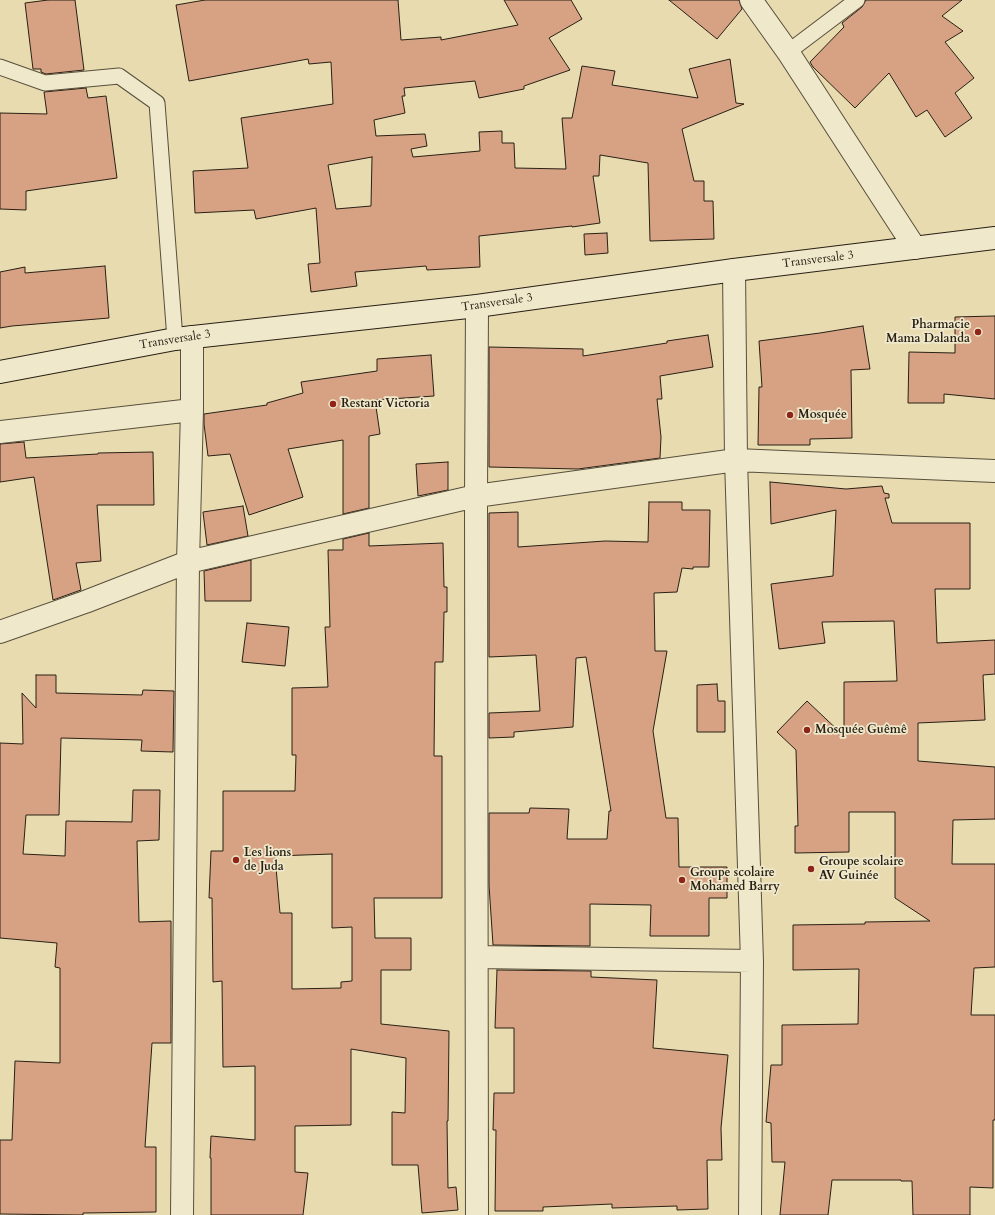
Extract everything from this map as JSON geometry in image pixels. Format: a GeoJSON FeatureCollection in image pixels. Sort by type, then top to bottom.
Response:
{"type":"FeatureCollection","features":[{"type":"Feature","properties":{"kind":"street"},"geometry":{"type":"LineString","coordinates":[[751,0],[788,52],[915,248]]}},
{"type":"Feature","properties":{"kind":"street","name":"Transversale 3"},"geometry":{"type":"LineString","coordinates":[[0,372],[183,338],[477,306],[734,270],[995,238]]}},
{"type":"Feature","properties":{"kind":"street"},"geometry":{"type":"LineString","coordinates":[[734,270],[736,460],[752,960],[750,1215]]}},
{"type":"Feature","properties":{"kind":"street"},"geometry":{"type":"LineString","coordinates":[[477,306],[477,1215]]}},
{"type":"Feature","properties":{"kind":"street"},"geometry":{"type":"LineString","coordinates":[[182,1215],[188,562],[192,410],[183,338]]}},
{"type":"Feature","properties":{"kind":"street"},"geometry":{"type":"LineString","coordinates":[[0,432],[192,410]]}},
{"type":"Feature","properties":{"kind":"street"},"geometry":{"type":"LineString","coordinates":[[0,632],[85,602],[188,562],[476,496],[736,460],[995,471]]}},
{"type":"Feature","properties":{"kind":"street"},"geometry":{"type":"LineString","coordinates":[[477,957],[752,960]]}},
{"type":"Feature","properties":{"kind":"lane"},"geometry":{"type":"LineString","coordinates":[[788,52],[857,0]]}},
{"type":"Feature","properties":{"kind":"lane"},"geometry":{"type":"LineString","coordinates":[[0,67],[45,83],[119,76],[157,103],[183,338]]}},
{"type":"Feature","properties":{"kind":"building"},"geometry":{"type":"Polygon","coordinates":[[[48,0],[75,0],[84,70],[46,74],[41,72],[41,69],[33,69],[25,3],[48,0]]]}},
{"type":"Feature","properties":{"kind":"building"},"geometry":{"type":"Polygon","coordinates":[[[205,0],[398,0],[401,40],[441,37],[441,40],[518,25],[504,0],[571,0],[582,19],[549,38],[570,70],[524,86],[524,89],[479,98],[475,81],[404,88],[405,96],[402,96],[405,113],[374,120],[376,136],[425,134],[427,146],[411,149],[413,157],[480,151],[479,132],[502,131],[502,143],[514,143],[515,168],[566,169],[562,118],[572,118],[582,66],[615,71],[612,85],[698,98],[689,69],[730,59],[736,103],[744,104],[682,129],[694,181],[704,181],[704,201],[713,201],[714,239],[650,241],[648,163],[600,155],[599,176],[593,176],[600,223],[479,236],[480,267],[427,270],[426,266],[355,272],[357,286],[311,292],[308,264],[320,263],[316,208],[256,219],[254,210],[195,213],[193,171],[248,168],[241,118],[333,104],[331,62],[309,64],[308,59],[189,81],[176,5],[205,0]],[[372,157],[328,165],[336,209],[371,206],[372,157]]]}},
{"type":"Feature","properties":{"kind":"building"},"geometry":{"type":"Polygon","coordinates":[[[669,0],[739,0],[742,9],[717,39],[669,0]]]}},
{"type":"Feature","properties":{"kind":"building"},"geometry":{"type":"Polygon","coordinates":[[[866,0],[962,0],[942,16],[963,31],[945,42],[974,78],[955,93],[972,118],[945,137],[927,110],[916,117],[889,73],[855,108],[813,67],[810,62],[844,27],[842,23],[862,7],[866,0]]]}},
{"type":"Feature","properties":{"kind":"building"},"geometry":{"type":"Polygon","coordinates":[[[86,88],[88,98],[106,96],[117,178],[26,191],[26,210],[0,209],[0,113],[47,114],[44,92],[86,88]]]}},
{"type":"Feature","properties":{"kind":"building"},"geometry":{"type":"Polygon","coordinates":[[[607,233],[608,253],[585,255],[584,234],[607,233]]]}},
{"type":"Feature","properties":{"kind":"building"},"geometry":{"type":"Polygon","coordinates":[[[105,266],[109,318],[0,328],[0,272],[25,267],[25,273],[105,266]]]}},
{"type":"Feature","properties":{"kind":"building"},"geometry":{"type":"Polygon","coordinates":[[[995,316],[995,399],[944,394],[944,403],[908,403],[909,352],[955,353],[955,317],[995,316]]]}},
{"type":"Feature","properties":{"kind":"building"},"geometry":{"type":"Polygon","coordinates":[[[863,326],[870,369],[851,370],[852,438],[810,439],[810,445],[758,445],[759,387],[762,387],[759,341],[863,326]]]}},
{"type":"Feature","properties":{"kind":"building"},"geometry":{"type":"Polygon","coordinates":[[[708,335],[713,367],[660,376],[662,399],[657,399],[661,437],[660,458],[578,469],[489,467],[489,347],[583,349],[583,356],[708,335]]]}},
{"type":"Feature","properties":{"kind":"building"},"geometry":{"type":"Polygon","coordinates":[[[431,355],[434,396],[375,400],[380,434],[369,436],[369,508],[343,514],[343,440],[288,449],[303,497],[249,515],[230,454],[208,456],[204,414],[267,405],[267,403],[303,393],[301,382],[377,371],[377,359],[431,355]]]}},
{"type":"Feature","properties":{"kind":"building"},"geometry":{"type":"Polygon","coordinates":[[[24,442],[26,458],[98,453],[153,452],[154,505],[97,505],[101,561],[76,563],[81,590],[53,600],[34,477],[0,482],[0,444],[24,442]]]}},
{"type":"Feature","properties":{"kind":"building"},"geometry":{"type":"Polygon","coordinates":[[[448,462],[448,490],[418,496],[416,464],[448,462]]]}},
{"type":"Feature","properties":{"kind":"building"},"geometry":{"type":"Polygon","coordinates":[[[770,482],[846,489],[882,486],[884,493],[889,494],[889,498],[885,498],[892,523],[970,523],[970,589],[935,589],[937,643],[995,640],[995,674],[983,675],[985,720],[918,723],[918,761],[995,767],[995,819],[953,820],[952,864],[995,864],[995,967],[974,968],[971,1015],[995,1015],[995,1120],[993,1120],[993,1188],[970,1187],[970,1215],[913,1215],[912,1181],[832,1180],[828,1215],[780,1215],[785,1162],[772,1162],[771,1123],[766,1122],[771,1065],[782,1065],[782,1025],[858,1024],[859,969],[793,970],[793,925],[930,921],[895,898],[895,812],[849,812],[849,852],[795,853],[795,826],[798,826],[796,750],[777,732],[807,701],[844,736],[844,682],[897,681],[894,621],[822,622],[825,643],[779,649],[771,584],[833,576],[836,510],[771,524],[770,482]]]}},
{"type":"Feature","properties":{"kind":"building"},"geometry":{"type":"Polygon","coordinates":[[[649,502],[682,502],[682,510],[710,510],[709,567],[693,567],[693,569],[682,568],[677,592],[654,593],[655,651],[667,651],[653,731],[666,818],[678,818],[679,867],[727,867],[727,898],[709,898],[709,936],[650,936],[651,905],[590,904],[590,946],[493,945],[489,885],[489,813],[529,813],[530,808],[569,809],[567,839],[607,839],[609,811],[611,811],[586,657],[576,658],[573,727],[514,732],[514,737],[489,738],[489,713],[540,711],[536,655],[489,657],[489,513],[518,512],[518,547],[605,541],[648,542],[649,502]]]}},
{"type":"Feature","properties":{"kind":"building"},"geometry":{"type":"Polygon","coordinates":[[[243,506],[248,536],[207,545],[203,512],[243,506]]]}},
{"type":"Feature","properties":{"kind":"building"},"geometry":{"type":"Polygon","coordinates":[[[369,533],[369,546],[443,543],[444,587],[447,587],[447,612],[444,612],[443,662],[435,662],[434,756],[442,756],[442,898],[374,898],[375,938],[411,938],[411,970],[381,970],[381,1024],[449,1031],[447,1121],[448,1188],[456,1187],[458,1210],[422,1213],[418,1165],[392,1165],[392,1112],[405,1113],[406,1058],[351,1049],[351,1125],[295,1126],[295,1172],[308,1173],[303,1215],[211,1215],[211,1136],[255,1140],[255,1066],[223,1067],[222,981],[213,982],[212,898],[209,898],[211,851],[223,851],[223,791],[295,791],[296,755],[292,755],[292,688],[328,687],[325,627],[330,627],[328,550],[343,550],[343,539],[369,533]],[[332,854],[275,856],[280,913],[292,913],[292,989],[341,988],[341,982],[352,981],[352,927],[332,928],[332,854]]]}},
{"type":"Feature","properties":{"kind":"building"},"geometry":{"type":"Polygon","coordinates":[[[251,560],[251,601],[205,601],[204,571],[251,560]]]}},
{"type":"Feature","properties":{"kind":"building"},"geometry":{"type":"Polygon","coordinates":[[[247,623],[289,627],[285,666],[242,662],[247,623]]]}},
{"type":"Feature","properties":{"kind":"building"},"geometry":{"type":"Polygon","coordinates":[[[36,675],[56,675],[56,693],[142,695],[143,690],[174,691],[173,752],[141,751],[142,740],[61,738],[59,815],[26,815],[23,854],[65,856],[66,821],[132,822],[133,790],[160,790],[159,840],[137,841],[139,922],[171,921],[171,1043],[152,1043],[145,1147],[156,1147],[156,1212],[83,1213],[83,1215],[0,1214],[0,1140],[12,1140],[15,1061],[60,1063],[60,968],[55,967],[57,943],[0,938],[0,743],[23,744],[22,693],[36,708],[36,675]]]}},
{"type":"Feature","properties":{"kind":"building"},"geometry":{"type":"Polygon","coordinates":[[[717,684],[718,701],[725,701],[725,732],[697,732],[697,685],[717,684]]]}},
{"type":"Feature","properties":{"kind":"building"},"geometry":{"type":"Polygon","coordinates":[[[497,970],[591,971],[591,977],[657,980],[653,1048],[728,1055],[721,1128],[722,1160],[707,1160],[708,1209],[677,1210],[677,1206],[612,1208],[612,1204],[543,1207],[543,1211],[495,1211],[496,1130],[493,1130],[494,1093],[514,1093],[514,1028],[495,1028],[497,970]]]}},
{"type":"Feature","properties":{"kind":"place","name":"Pharmacie Mama Dalanda"},"geometry":{"type":"Point","coordinates":[978,332]}},
{"type":"Feature","properties":{"kind":"place","name":"Restant Victoria"},"geometry":{"type":"Point","coordinates":[333,404]}},
{"type":"Feature","properties":{"kind":"place","name":"Mosquée"},"geometry":{"type":"Point","coordinates":[790,415]}},
{"type":"Feature","properties":{"kind":"place","name":"Mosquée Guêmê"},"geometry":{"type":"Point","coordinates":[807,730]}},
{"type":"Feature","properties":{"kind":"place","name":"Les lions de Juda"},"geometry":{"type":"Point","coordinates":[236,860]}},
{"type":"Feature","properties":{"kind":"place","name":"Groupe scolaire AV Guinée"},"geometry":{"type":"Point","coordinates":[811,869]}},
{"type":"Feature","properties":{"kind":"place","name":"Groupe scolaire Mohamed Barry"},"geometry":{"type":"Point","coordinates":[682,880]}}]}
